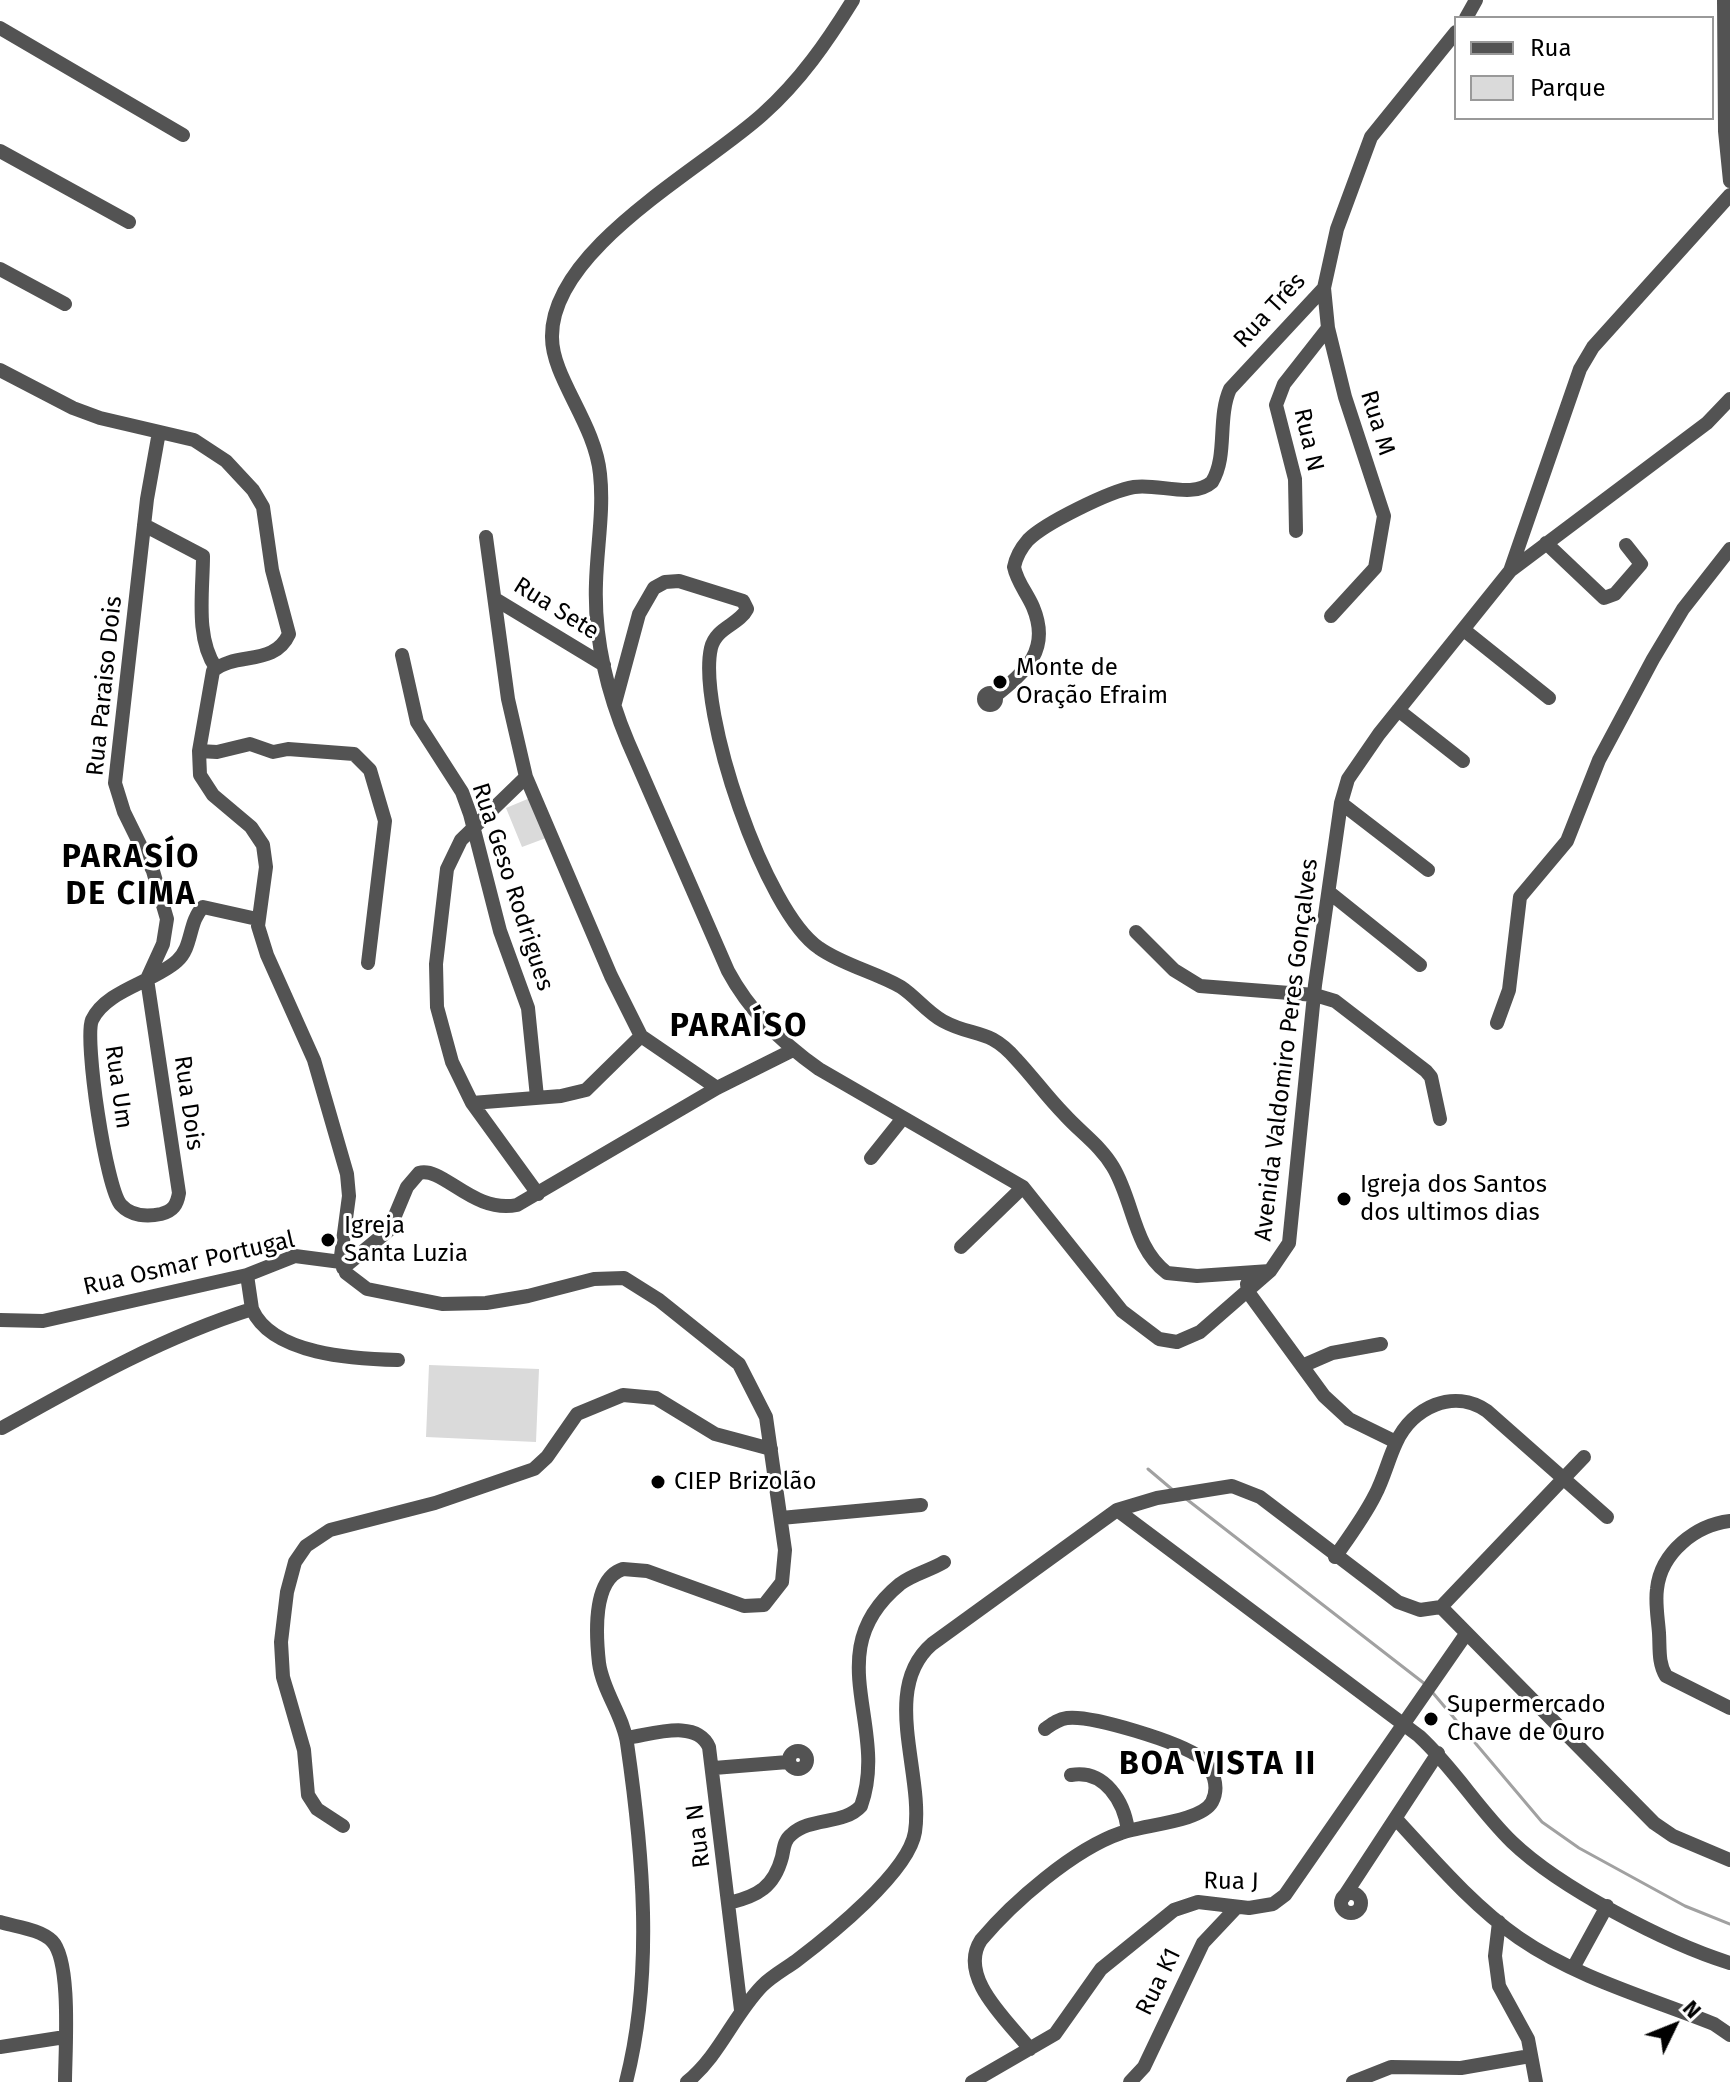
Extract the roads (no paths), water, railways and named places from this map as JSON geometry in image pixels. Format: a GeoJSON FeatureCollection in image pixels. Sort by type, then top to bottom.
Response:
{"type":"FeatureCollection","features":[{"type":"Feature","properties":{"kind":"street","name":"Avenida Valdomiro Peres Gonçalves"},"geometry":{"type":"LineString","coordinates":[[853,0],[824,46],[792,85],[753,123],[605,240],[570,282],[558,306],[553,348],[588,425],[600,472],[596,585],[604,665],[614,707],[728,971],[749,1005],[793,1050],[844,1085],[1023,1187],[1122,1311],[1159,1339],[1177,1342],[1193,1337],[1270,1271],[1289,1243],[1315,995],[1341,803],[1348,779],[1398,710],[1510,571],[1707,423],[1730,399]]}},
{"type":"Feature","properties":{"kind":"street"},"geometry":{"type":"LineString","coordinates":[[1724,0],[1725,131],[1730,181]]}},
{"type":"Feature","properties":{"kind":"street"},"geometry":{"type":"LineString","coordinates":[[0,28],[183,135]]}},
{"type":"Feature","properties":{"kind":"street","name":"Rua Três"},"geometry":{"type":"LineString","coordinates":[[995,696],[1023,674],[1036,653],[1036,614],[1014,567],[1024,545],[1041,530],[1114,493],[1144,486],[1199,490],[1212,482],[1217,468],[1223,408],[1230,389],[1296,314],[1324,288],[1337,229],[1371,137],[1454,34]]}},
{"type":"Feature","properties":{"kind":"street"},"geometry":{"type":"LineString","coordinates":[[0,151],[129,222]]}},
{"type":"Feature","properties":{"kind":"street"},"geometry":{"type":"LineString","coordinates":[[1510,571],[1564,413],[1593,347],[1730,195]]}},
{"type":"Feature","properties":{"kind":"street"},"geometry":{"type":"LineString","coordinates":[[0,269],[65,304]]}},
{"type":"Feature","properties":{"kind":"street","name":"Rua M"},"geometry":{"type":"LineString","coordinates":[[1324,288],[1328,328],[1359,449],[1383,508],[1382,539],[1375,568],[1331,616]]}},
{"type":"Feature","properties":{"kind":"street","name":"Rua N"},"geometry":{"type":"LineString","coordinates":[[1296,531],[1295,479],[1276,405],[1284,384],[1328,328]]}},
{"type":"Feature","properties":{"kind":"street"},"geometry":{"type":"LineString","coordinates":[[0,370],[73,408],[194,440],[212,450],[248,483],[263,507],[272,570],[289,634],[281,647],[270,653],[216,668],[209,679],[198,769],[203,783],[219,802],[251,827],[263,845],[266,867],[257,919],[267,955],[314,1060],[338,1137],[349,1186],[342,1259],[354,1282],[367,1289],[442,1304],[486,1303],[594,1279],[624,1278],[659,1300],[739,1364],[766,1417],[781,1518],[784,1570],[776,1592],[764,1605],[744,1606],[647,1571],[623,1569],[607,1579],[600,1604],[599,1661],[604,1688],[626,1738],[640,1873],[642,1984],[626,2081]]}},
{"type":"Feature","properties":{"kind":"street","name":"Rua Paraiso Dois"},"geometry":{"type":"LineString","coordinates":[[147,979],[163,944],[167,919],[153,871],[119,799],[115,775],[144,525],[159,432]]}},
{"type":"Feature","properties":{"kind":"street"},"geometry":{"type":"LineString","coordinates":[[144,525],[203,556],[203,620],[208,656],[216,668]]}},
{"type":"Feature","properties":{"kind":"street","name":"Rua Sete"},"geometry":{"type":"LineString","coordinates":[[486,537],[495,599],[604,665]]}},
{"type":"Feature","properties":{"kind":"street"},"geometry":{"type":"LineString","coordinates":[[1546,543],[1604,598],[1615,594],[1641,564],[1626,545]]}},
{"type":"Feature","properties":{"kind":"street"},"geometry":{"type":"LineString","coordinates":[[1497,1023],[1509,990],[1520,897],[1567,841],[1599,760],[1653,659],[1683,609],[1730,549]]}},
{"type":"Feature","properties":{"kind":"street"},"geometry":{"type":"LineString","coordinates":[[614,707],[639,614],[654,588],[665,582],[679,581],[743,601],[747,611],[724,628],[711,648],[717,727],[754,844],[772,888],[792,920],[820,949],[903,989],[943,1022],[983,1033],[999,1042],[1102,1151],[1123,1186],[1147,1252],[1167,1273],[1197,1276],[1270,1271]]}},
{"type":"Feature","properties":{"kind":"street"},"geometry":{"type":"LineString","coordinates":[[495,599],[508,699],[526,777],[611,976],[641,1036],[717,1088]]}},
{"type":"Feature","properties":{"kind":"street"},"geometry":{"type":"LineString","coordinates":[[1464,630],[1549,698]]}},
{"type":"Feature","properties":{"kind":"street","name":"Rua Geso Rodrigues"},"geometry":{"type":"LineString","coordinates":[[402,655],[417,722],[462,792],[500,931],[528,1008],[537,1097]]}},
{"type":"Feature","properties":{"kind":"street"},"geometry":{"type":"LineString","coordinates":[[1398,710],[1463,761]]}},
{"type":"Feature","properties":{"kind":"street"},"geometry":{"type":"LineString","coordinates":[[199,751],[217,752],[250,744],[273,752],[350,754],[366,763],[381,798],[385,821],[368,963]]}},
{"type":"Feature","properties":{"kind":"street"},"geometry":{"type":"LineString","coordinates":[[526,777],[461,840],[449,861],[435,992],[446,1045],[472,1103],[538,1194]]}},
{"type":"Feature","properties":{"kind":"street"},"geometry":{"type":"LineString","coordinates":[[1341,803],[1428,870]]}},
{"type":"Feature","properties":{"kind":"street"},"geometry":{"type":"LineString","coordinates":[[1330,893],[1420,965]]}},
{"type":"Feature","properties":{"kind":"street","name":"Rua Um"},"geometry":{"type":"LineString","coordinates":[[150,1216],[126,1210],[111,1186],[88,1036],[100,1008],[182,956],[203,907],[257,919]]}},
{"type":"Feature","properties":{"kind":"street"},"geometry":{"type":"LineString","coordinates":[[1136,932],[1174,970],[1200,986],[1315,995],[1347,1009],[1426,1071],[1431,1077],[1440,1119]]}},
{"type":"Feature","properties":{"kind":"street","name":"Rua Dois"},"geometry":{"type":"LineString","coordinates":[[147,979],[179,1193],[172,1209],[150,1216]]}},
{"type":"Feature","properties":{"kind":"street"},"geometry":{"type":"LineString","coordinates":[[472,1103],[561,1096],[586,1090],[641,1036]]}},
{"type":"Feature","properties":{"kind":"street"},"geometry":{"type":"LineString","coordinates":[[342,1259],[389,1230],[407,1187],[419,1173],[433,1172],[464,1194],[493,1205],[517,1205],[717,1088],[793,1050]]}},
{"type":"Feature","properties":{"kind":"street"},"geometry":{"type":"LineString","coordinates":[[871,1158],[903,1118]]}},
{"type":"Feature","properties":{"kind":"street"},"geometry":{"type":"LineString","coordinates":[[961,1247],[1023,1187]]}},
{"type":"Feature","properties":{"kind":"street","name":"Rua Osmar Portugal"},"geometry":{"type":"LineString","coordinates":[[0,1320],[43,1321],[247,1275],[295,1256],[342,1259]]}},
{"type":"Feature","properties":{"kind":"street"},"geometry":{"type":"LineString","coordinates":[[1237,1274],[1245,1280],[1248,1292],[1336,1408],[1364,1428],[1396,1442]]}},
{"type":"Feature","properties":{"kind":"street"},"geometry":{"type":"LineString","coordinates":[[247,1275],[252,1309],[269,1330],[305,1347],[348,1358],[398,1360]]}},
{"type":"Feature","properties":{"kind":"street"},"geometry":{"type":"LineString","coordinates":[[2,1428],[142,1351],[202,1324],[252,1309]]}},
{"type":"Feature","properties":{"kind":"street"},"geometry":{"type":"LineString","coordinates":[[1302,1366],[1332,1353],[1381,1344]]}},
{"type":"Feature","properties":{"kind":"street"},"geometry":{"type":"LineString","coordinates":[[343,1826],[317,1809],[308,1795],[304,1750],[283,1677],[281,1642],[287,1592],[295,1562],[306,1546],[330,1530],[435,1503],[534,1469],[547,1457],[577,1414],[623,1395],[656,1398],[715,1434],[771,1449]]}},
{"type":"Feature","properties":{"kind":"street"},"geometry":{"type":"LineString","coordinates":[[1335,1557],[1374,1497],[1396,1442],[1426,1409],[1447,1401],[1466,1400],[1487,1411],[1607,1517]]}},
{"type":"Feature","properties":{"kind":"street"},"geometry":{"type":"LineString","coordinates":[[687,2082],[712,2057],[741,2010],[767,1981],[810,1950],[873,1892],[913,1842],[916,1809],[907,1699],[913,1665],[932,1644],[1117,1510],[1157,1498],[1221,1487],[1246,1489],[1335,1557],[1406,1606],[1420,1610],[1441,1607],[1584,1457]]}},
{"type":"Feature","properties":{"kind":"street"},"geometry":{"type":"LineString","coordinates":[[1152,1536],[1145,1514],[1157,1498]]}},
{"type":"Feature","properties":{"kind":"street"},"geometry":{"type":"LineString","coordinates":[[781,1518],[921,1505]]}},
{"type":"Feature","properties":{"kind":"street"},"geometry":{"type":"LineString","coordinates":[[1117,1510],[1404,1724],[1438,1753],[1512,1841],[1542,1865],[1607,1906],[1730,1963]]}},
{"type":"Feature","properties":{"kind":"street"},"geometry":{"type":"LineString","coordinates":[[1730,1521],[1705,1526],[1677,1549],[1660,1576],[1656,1602],[1660,1662],[1666,1676],[1730,1708]]}},
{"type":"Feature","properties":{"kind":"street"},"geometry":{"type":"LineString","coordinates":[[729,1903],[753,1897],[770,1885],[785,1842],[794,1832],[848,1815],[861,1806],[869,1748],[856,1679],[859,1646],[891,1592],[911,1576],[944,1562]]}},
{"type":"Feature","properties":{"kind":"street"},"geometry":{"type":"LineString","coordinates":[[1441,1607],[1654,1823],[1673,1836],[1730,1860]]}},
{"type":"Feature","properties":{"kind":"street","name":"Rua J"},"geometry":{"type":"LineString","coordinates":[[972,2082],[1062,2027],[1101,1969],[1163,1918],[1198,1902],[1236,1908],[1273,1904],[1291,1890],[1466,1634]]}},
{"type":"Feature","properties":{"kind":"street"},"geometry":{"type":"LineString","coordinates":[[1030,2049],[979,1983],[973,1963],[975,1949],[999,1921],[1074,1857],[1096,1843],[1128,1830],[1168,1823],[1208,1807],[1213,1800],[1215,1783],[1206,1764],[1191,1753],[1097,1720],[1068,1718],[1045,1729]]}},
{"type":"Feature","properties":{"kind":"street","name":"Rua N"},"geometry":{"type":"LineString","coordinates":[[626,1738],[683,1731],[698,1733],[707,1741],[714,1768],[741,2010]]}},
{"type":"Feature","properties":{"kind":"street"},"geometry":{"type":"LineString","coordinates":[[1343,1898],[1438,1753]]}},
{"type":"Feature","properties":{"kind":"street"},"geometry":{"type":"LineString","coordinates":[[714,1768],[788,1762]]}},
{"type":"Feature","properties":{"kind":"street"},"geometry":{"type":"LineString","coordinates":[[1071,1775],[1085,1774],[1111,1790],[1122,1803],[1128,1830]]}},
{"type":"Feature","properties":{"kind":"street"},"geometry":{"type":"LineString","coordinates":[[1396,1819],[1444,1871],[1519,1938],[1573,1968],[1714,2024],[1730,2035]]}},
{"type":"Feature","properties":{"kind":"street"},"geometry":{"type":"LineString","coordinates":[[1573,1968],[1607,1906]]}},
{"type":"Feature","properties":{"kind":"street","name":"Rua K1"},"geometry":{"type":"LineString","coordinates":[[1130,2082],[1144,2067],[1209,1933],[1236,1908]]}},
{"type":"Feature","properties":{"kind":"street"},"geometry":{"type":"LineString","coordinates":[[0,1922],[43,1935],[55,1944],[63,1980],[65,2082]]}},
{"type":"Feature","properties":{"kind":"street"},"geometry":{"type":"LineString","coordinates":[[1499,1922],[1495,1956],[1499,1986],[1523,2029],[1536,2082]]}},
{"type":"Feature","properties":{"kind":"street"},"geometry":{"type":"LineString","coordinates":[[734,1964],[749,1981],[767,1981]]}},
{"type":"Feature","properties":{"kind":"street"},"geometry":{"type":"LineString","coordinates":[[0,2047],[65,2037]]}},
{"type":"Feature","properties":{"kind":"street"},"geometry":{"type":"LineString","coordinates":[[1353,2082],[1391,2067],[1461,2068],[1530,2056]]}},
{"type":"Feature","properties":{"kind":"waterway"},"geometry":{"type":"LineString","coordinates":[[1148,1469],[1174,1491]]}},
{"type":"Feature","properties":{"kind":"waterway"},"geometry":{"type":"LineString","coordinates":[[1185,1498],[1425,1684]]}},
{"type":"Feature","properties":{"kind":"waterway"},"geometry":{"type":"LineString","coordinates":[[1433,1693],[1542,1822],[1579,1848],[1685,1906],[1730,1924]]}},
{"type":"Feature","properties":{"kind":"place","name":"Monte de Oração Efraim"},"geometry":{"type":"Point","coordinates":[1000,682]}},
{"type":"Feature","properties":{"kind":"place","name":"Igreja dos Santos dos ultimos dias"},"geometry":{"type":"Point","coordinates":[1344,1199]}},
{"type":"Feature","properties":{"kind":"place","name":"Igreja Santa Luzia"},"geometry":{"type":"Point","coordinates":[328,1240]}},
{"type":"Feature","properties":{"kind":"place","name":"CIEP Brizolão"},"geometry":{"type":"Point","coordinates":[658,1482]}},
{"type":"Feature","properties":{"kind":"place","name":"Supermercado Chave de Ouro"},"geometry":{"type":"Point","coordinates":[1431,1719]}},
{"type":"Feature","properties":{"kind":"district","name":"PARASÍO DE CIMA"},"geometry":{"type":"Point","coordinates":[131,876]}},
{"type":"Feature","properties":{"kind":"district","name":"PARAÍSO"},"geometry":{"type":"Point","coordinates":[739,1027]}},
{"type":"Feature","properties":{"kind":"district","name":"BOA VISTA II"},"geometry":{"type":"Point","coordinates":[1218,1765]}}]}
